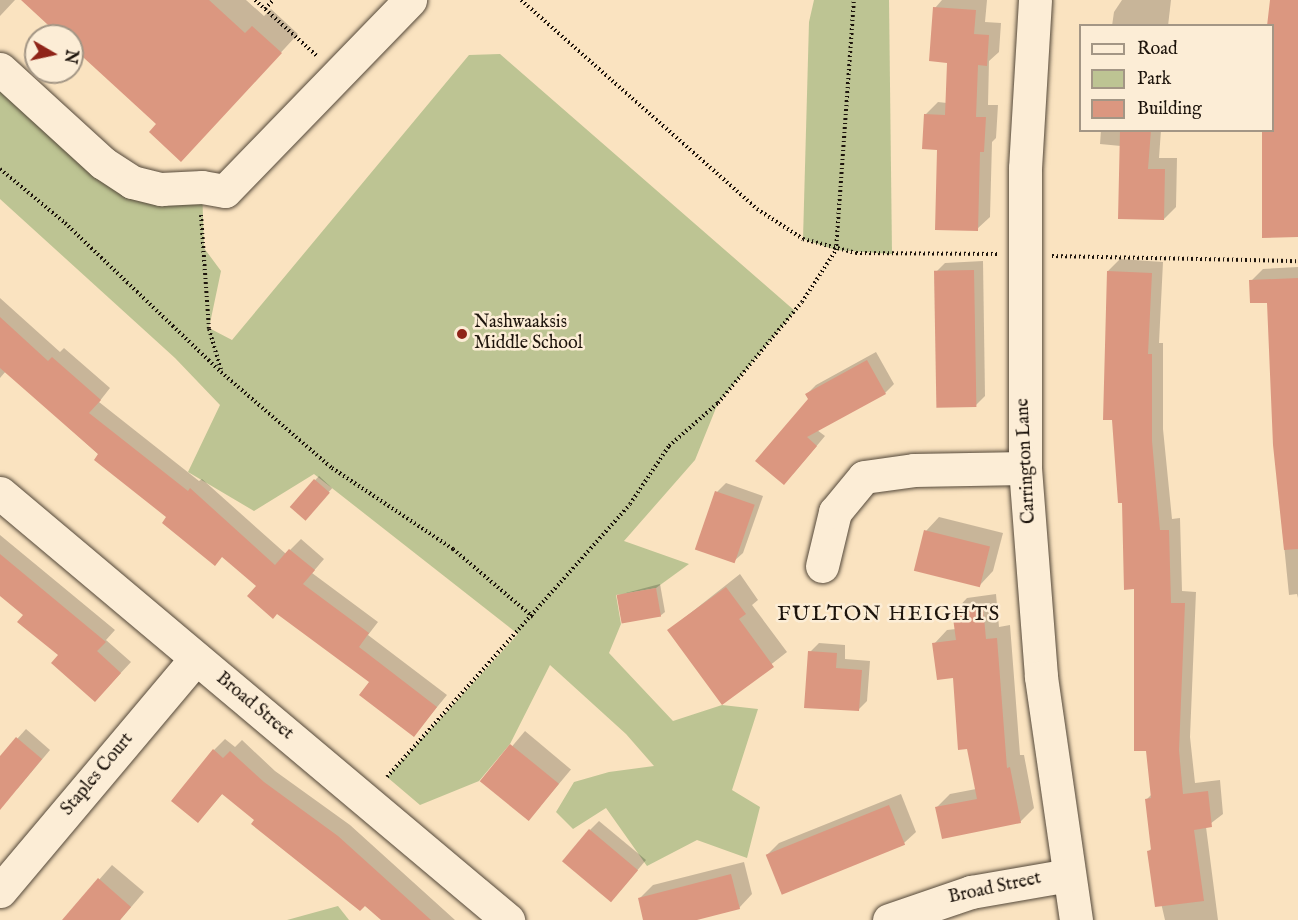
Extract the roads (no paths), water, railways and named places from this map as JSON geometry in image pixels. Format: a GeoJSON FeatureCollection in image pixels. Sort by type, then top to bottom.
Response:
{"type":"FeatureCollection","features":[{"type":"Feature","properties":{"kind":"street"},"geometry":{"type":"LineString","coordinates":[[0,69],[103,163],[132,182],[161,189],[202,187],[225,191],[410,0]]}},
{"type":"Feature","properties":{"kind":"street","name":"Carrington Lane"},"geometry":{"type":"LineString","coordinates":[[1035,0],[1023,255],[1025,468],[1041,677],[1076,920]]}},
{"type":"Feature","properties":{"kind":"street"},"geometry":{"type":"LineString","coordinates":[[822,566],[835,512],[864,477],[914,470],[1025,468]]}},
{"type":"Feature","properties":{"kind":"street","name":"Broad Street"},"geometry":{"type":"LineString","coordinates":[[0,493],[508,920]]}},
{"type":"Feature","properties":{"kind":"street","name":"Staples Court"},"geometry":{"type":"LineString","coordinates":[[0,891],[196,658]]}},
{"type":"Feature","properties":{"kind":"street","name":"Broad Street"},"geometry":{"type":"LineString","coordinates":[[890,920],[971,892],[1068,875]]}},
{"type":"Feature","properties":{"kind":"place","name":"Nashwaaksis Middle School"},"geometry":{"type":"Point","coordinates":[462,334]}},
{"type":"Feature","properties":{"kind":"district","name":"FULTON HEIGHTS"},"geometry":{"type":"Point","coordinates":[889,615]}}]}
